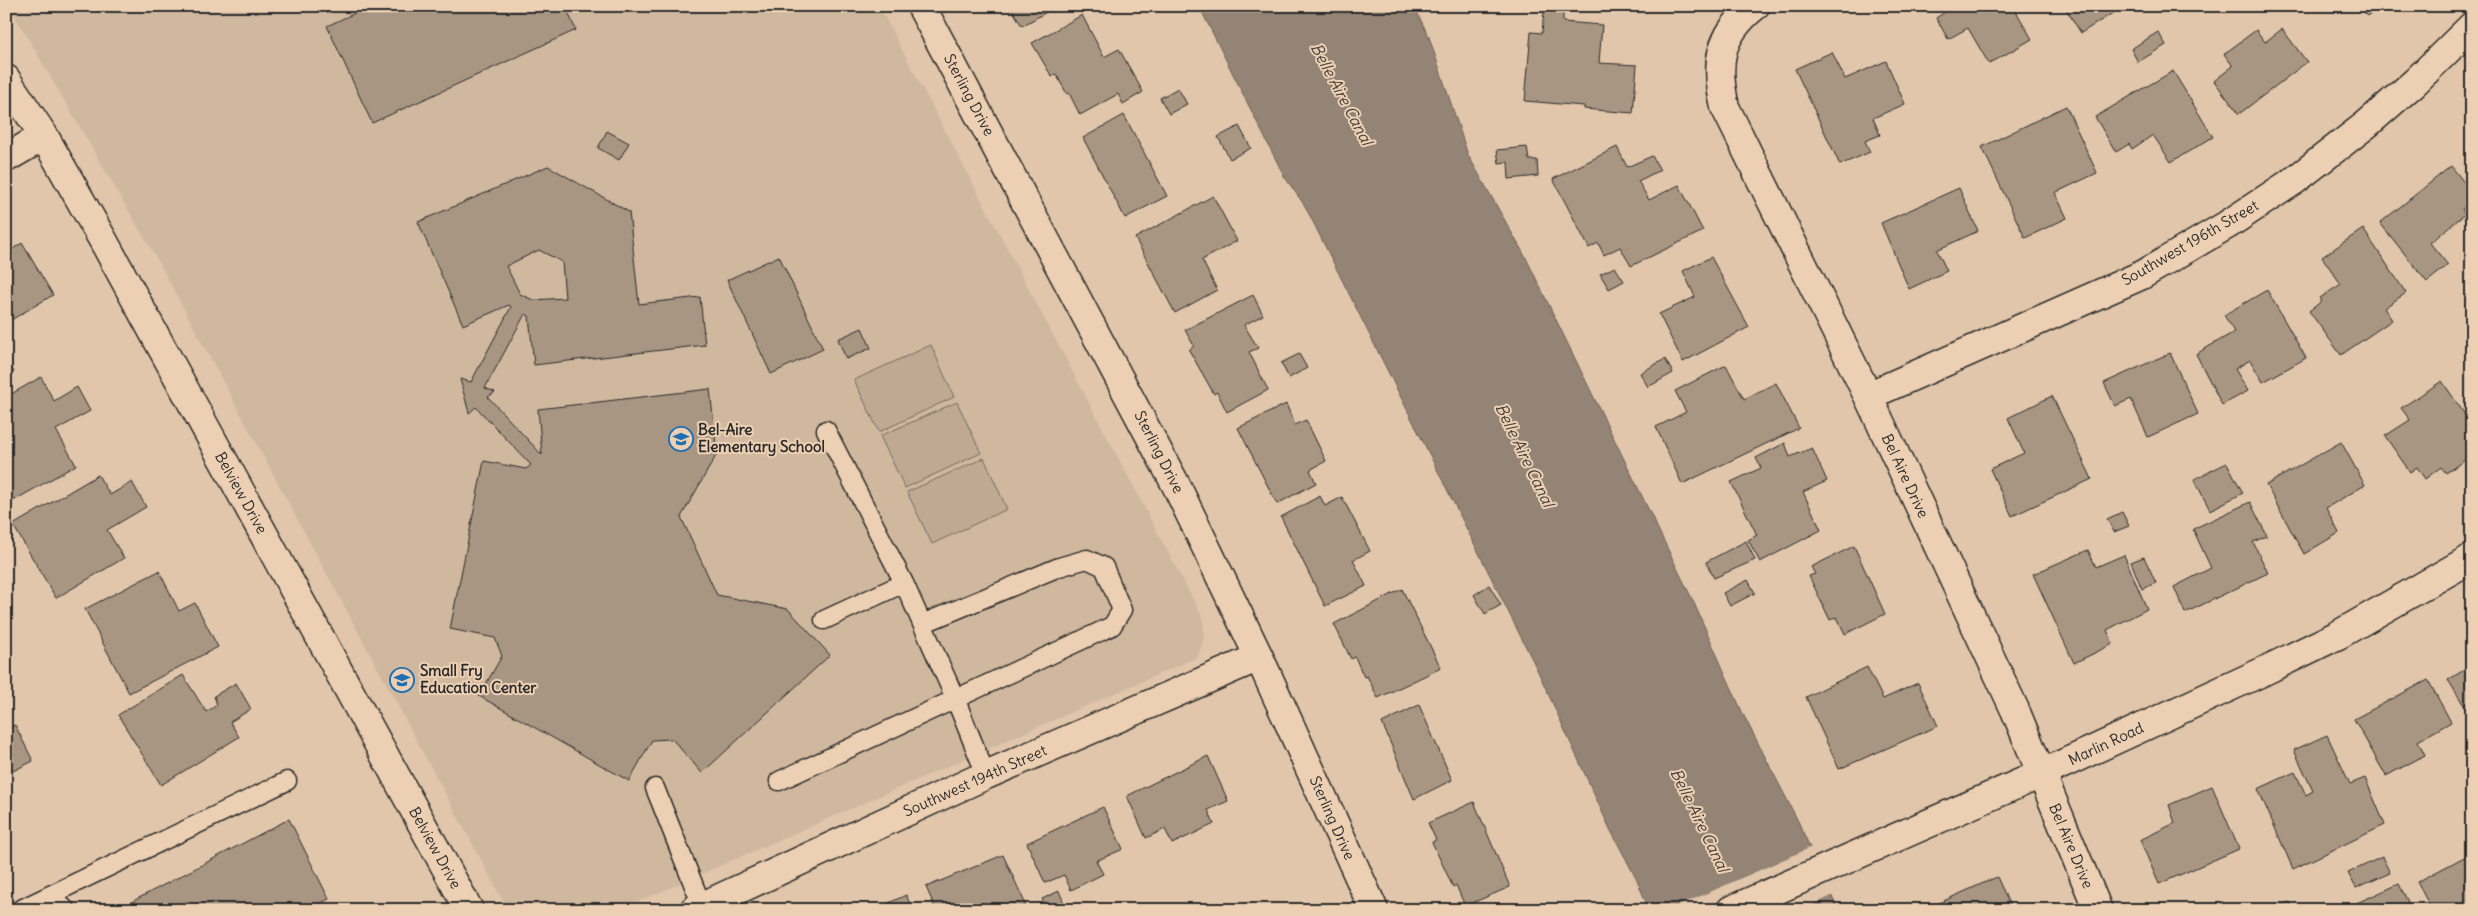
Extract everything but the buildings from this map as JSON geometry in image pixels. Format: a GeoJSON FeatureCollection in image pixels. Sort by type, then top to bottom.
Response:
{"type":"FeatureCollection","features":[{"type":"Feature","properties":{"kind":"street","name":"Sterling Drive"},"geometry":{"type":"LineString","coordinates":[[922,6],[1176,485],[1259,657],[1374,910]]}},
{"type":"Feature","properties":{"kind":"street","name":"Bel Aire Drive"},"geometry":{"type":"LineString","coordinates":[[1755,6],[1738,22],[1724,45],[1719,76],[1726,107],[1732,123],[1868,396],[2015,710],[2098,910]]}},
{"type":"Feature","properties":{"kind":"street","name":"Southwest 196th Street"},"geometry":{"type":"LineString","coordinates":[[1868,396],[2142,275],[2220,229],[2295,180],[2368,124],[2415,82],[2472,26]]}},
{"type":"Feature","properties":{"kind":"street","name":"Belview Drive"},"geometry":{"type":"LineString","coordinates":[[6,79],[44,136],[469,910]]}},
{"type":"Feature","properties":{"kind":"street"},"geometry":{"type":"LineString","coordinates":[[6,158],[44,136]]}},
{"type":"Feature","properties":{"kind":"street","name":"Marlin Road"},"geometry":{"type":"LineString","coordinates":[[1731,910],[2041,774],[2338,635],[2472,558]]}},
{"type":"Feature","properties":{"kind":"street","name":"Southwest 194th Street"},"geometry":{"type":"LineString","coordinates":[[698,908],[986,775],[1259,657]]}},
{"type":"Feature","properties":{"kind":"lane"},"geometry":{"type":"LineString","coordinates":[[826,430],[904,583],[955,698],[986,775]]}},
{"type":"Feature","properties":{"kind":"lane"},"geometry":{"type":"LineString","coordinates":[[779,782],[1112,626],[1122,610],[1104,567],[1088,559],[1059,567],[922,624]]}},
{"type":"Feature","properties":{"kind":"lane"},"geometry":{"type":"LineString","coordinates":[[824,620],[904,583]]}},
{"type":"Feature","properties":{"kind":"lane"},"geometry":{"type":"LineString","coordinates":[[19,910],[287,781]]}},
{"type":"Feature","properties":{"kind":"lane"},"geometry":{"type":"LineString","coordinates":[[655,788],[698,908]]}},
{"type":"Feature","properties":{"kind":"lane"},"geometry":{"type":"LineString","coordinates":[[50,895],[66,910]]}},
{"type":"Feature","properties":{"kind":"shaded area","name":"Bel-Aire Elementary School"},"geometry":{"type":"Polygon","coordinates":[[[9,6],[879,6],[1202,616],[1205,634],[1198,657],[619,910],[508,910],[158,261],[9,6]]]}},
{"type":"Feature","properties":{"kind":"shaded area"},"geometry":{"type":"Polygon","coordinates":[[[931,345],[954,397],[879,432],[854,380],[931,345]]]}},
{"type":"Feature","properties":{"kind":"shaded area"},"geometry":{"type":"Polygon","coordinates":[[[957,402],[981,453],[905,488],[880,436],[957,402]]]}},
{"type":"Feature","properties":{"kind":"shaded area"},"geometry":{"type":"Polygon","coordinates":[[[984,458],[1007,509],[932,544],[907,492],[984,458]]]}},
{"type":"Feature","properties":{"kind":"water","name":"Belle Aire Canal"},"geometry":{"type":"Polygon","coordinates":[[[1199,6],[1414,6],[1429,37],[1468,155],[1526,258],[1694,603],[1743,714],[1798,821],[1838,910],[1649,910],[1637,880],[1610,829],[1535,665],[1305,206],[1284,176],[1199,6]]]}},
{"type":"Feature","properties":{"kind":"pier"},"geometry":{"type":"Polygon","coordinates":[[[1812,847],[1834,895],[1801,910],[1669,910],[1812,847]]]}},
{"type":"Feature","properties":{"kind":"place","name":"Bel-Aire Elementary School"},"geometry":{"type":"Point","coordinates":[681,439]}},
{"type":"Feature","properties":{"kind":"place","name":"Small Fry Education Center"},"geometry":{"type":"Point","coordinates":[402,680]}}]}
